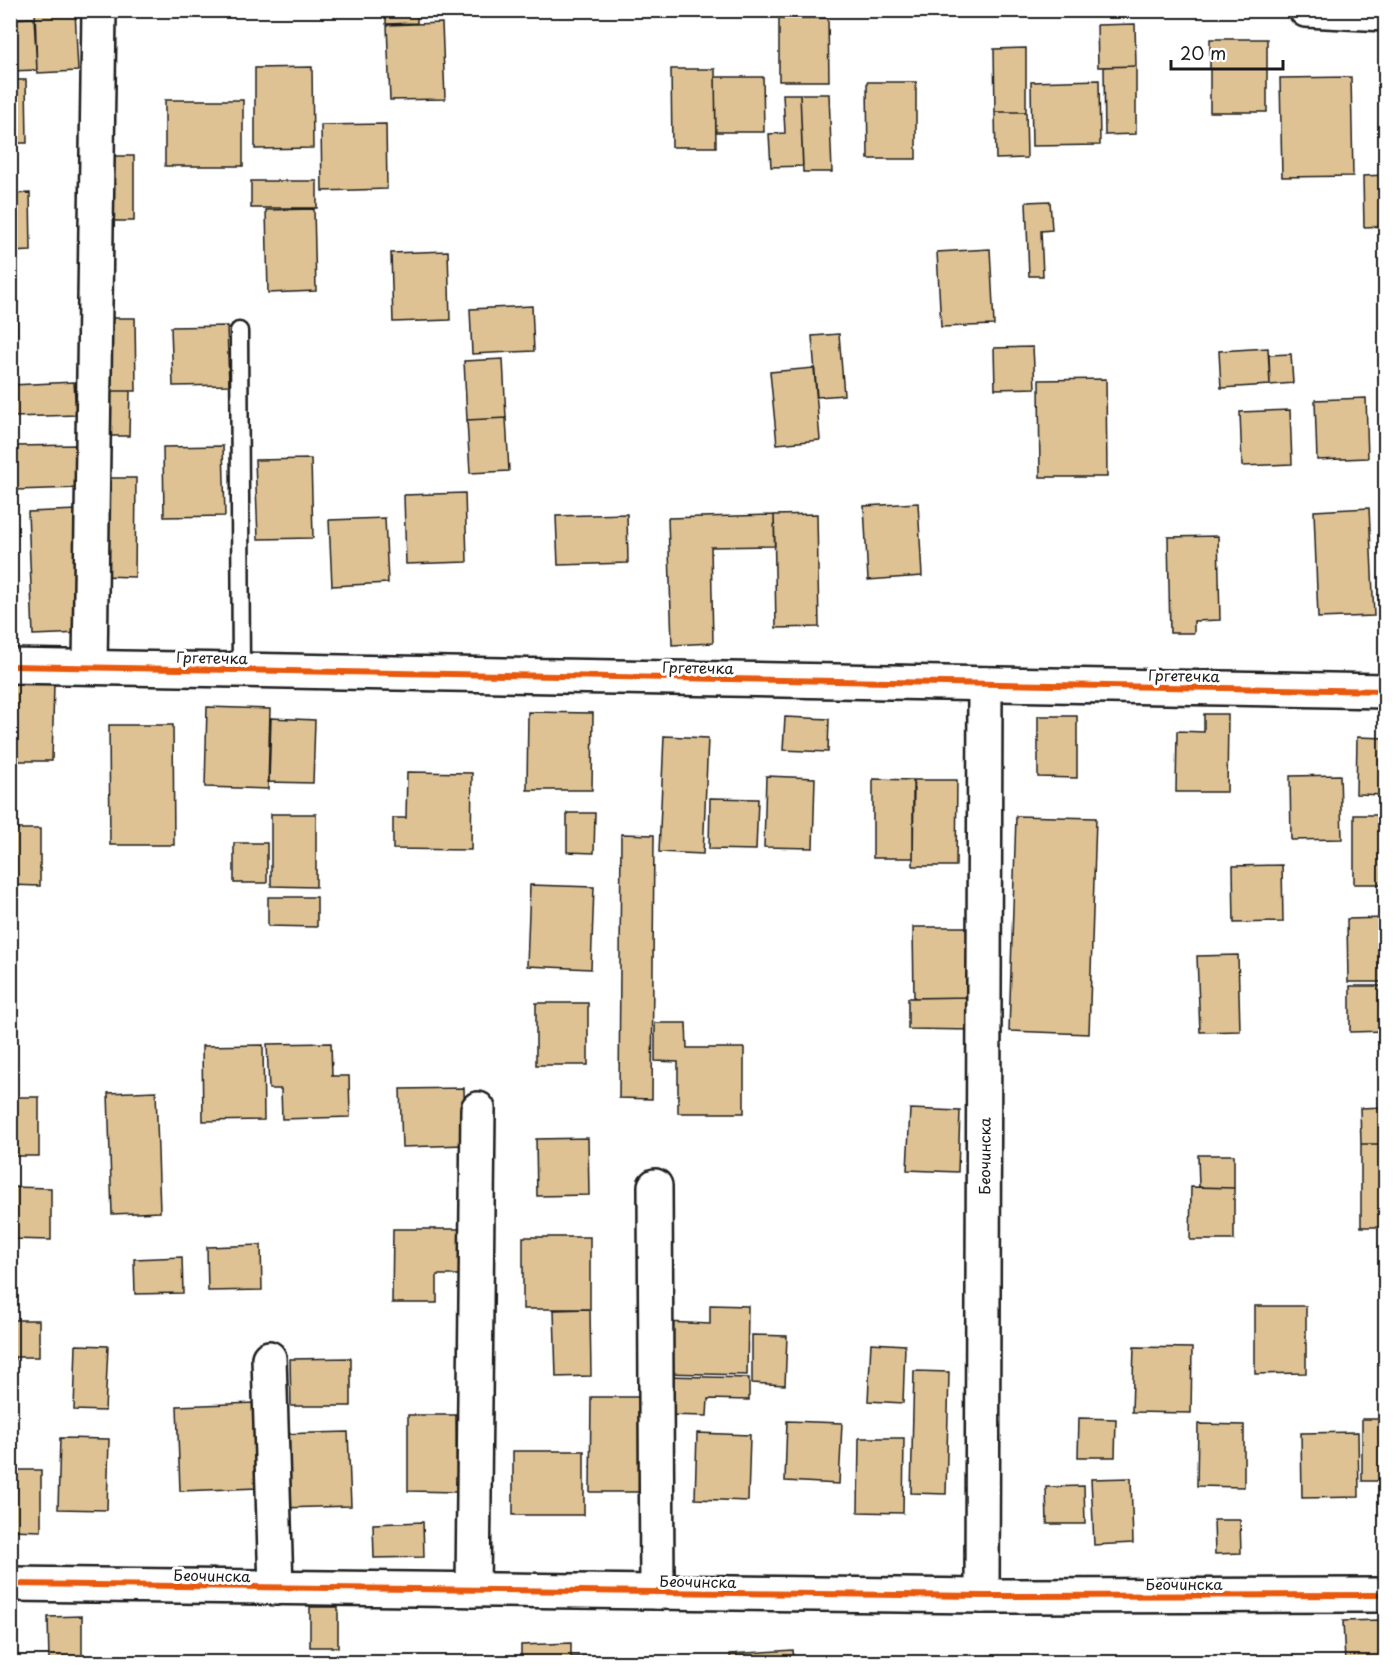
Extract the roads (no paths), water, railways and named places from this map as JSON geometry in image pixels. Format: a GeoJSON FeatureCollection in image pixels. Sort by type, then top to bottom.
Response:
{"type":"FeatureCollection","features":[{"type":"Feature","properties":{"kind":"street"},"geometry":{"type":"LineString","coordinates":[[90,666],[99,10]]}},
{"type":"Feature","properties":{"kind":"street"},"geometry":{"type":"LineString","coordinates":[[1315,11],[1386,14]]}},
{"type":"Feature","properties":{"kind":"street","name":"Гргетечка"},"geometry":{"type":"LineString","coordinates":[[10,666],[1386,691]]}},
{"type":"Feature","properties":{"kind":"street","name":"Беочинска"},"geometry":{"type":"LineString","coordinates":[[982,1596],[985,684]]}},
{"type":"Feature","properties":{"kind":"street"},"geometry":{"type":"LineString","coordinates":[[474,1590],[478,1109]]}},
{"type":"Feature","properties":{"kind":"street","name":"Беочинска"},"geometry":{"type":"LineString","coordinates":[[655,1186],[657,1592]]}},
{"type":"Feature","properties":{"kind":"street"},"geometry":{"type":"LineString","coordinates":[[269,1358],[276,1588]]}},
{"type":"Feature","properties":{"kind":"street","name":"Беочинска"},"geometry":{"type":"LineString","coordinates":[[10,1584],[982,1596],[1386,1595]]}},
{"type":"Feature","properties":{"kind":"lane"},"geometry":{"type":"LineString","coordinates":[[239,331],[242,670]]}}]}
